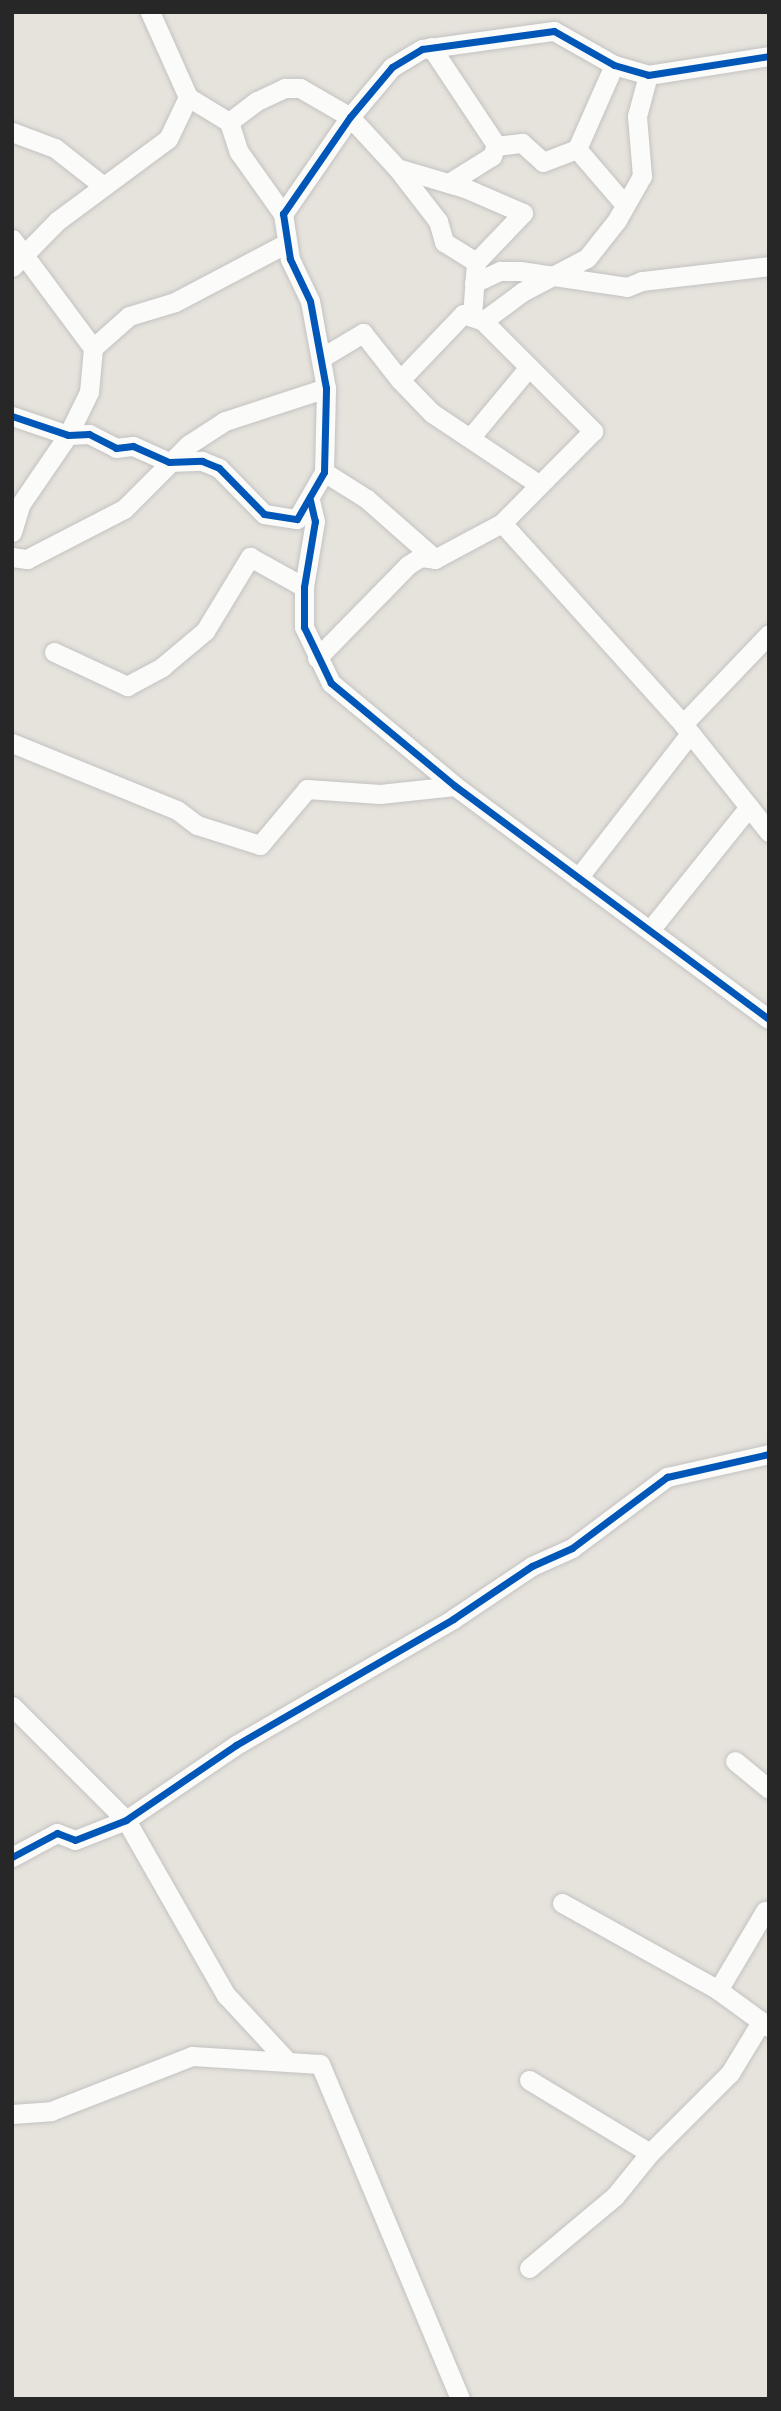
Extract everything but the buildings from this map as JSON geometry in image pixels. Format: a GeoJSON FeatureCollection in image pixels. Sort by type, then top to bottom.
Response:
{"type":"FeatureCollection","features":[{"type":"Feature","properties":{"kind":"street"},"geometry":{"type":"LineString","coordinates":[[12,416],[68,435],[89,434],[116,448],[133,446],[172,462],[202,461],[219,468],[270,517],[297,519],[324,472],[326,388],[310,301],[287,243],[283,214],[239,152],[229,122],[188,97],[150,12]]}},
{"type":"Feature","properties":{"kind":"street"},"geometry":{"type":"LineString","coordinates":[[283,214],[350,117],[392,67],[407,55],[431,47],[468,46],[554,31],[614,65],[648,75],[769,56]]}},
{"type":"Feature","properties":{"kind":"street"},"geometry":{"type":"LineString","coordinates":[[431,47],[496,146]]}},
{"type":"Feature","properties":{"kind":"street"},"geometry":{"type":"LineString","coordinates":[[496,146],[522,143],[543,162],[577,149],[614,65]]}},
{"type":"Feature","properties":{"kind":"street"},"geometry":{"type":"LineString","coordinates":[[478,319],[587,258],[625,205],[642,176],[638,116],[648,75]]}},
{"type":"Feature","properties":{"kind":"street"},"geometry":{"type":"LineString","coordinates":[[229,122],[257,101],[285,88],[300,88],[350,117],[397,168],[438,221],[444,242],[476,262]]}},
{"type":"Feature","properties":{"kind":"street"},"geometry":{"type":"LineString","coordinates":[[93,348],[15,254],[102,186],[169,139],[188,97]]}},
{"type":"Feature","properties":{"kind":"street"},"geometry":{"type":"LineString","coordinates":[[12,132],[55,148],[102,186]]}},
{"type":"Feature","properties":{"kind":"street"},"geometry":{"type":"LineString","coordinates":[[449,183],[492,156],[496,146]]}},
{"type":"Feature","properties":{"kind":"street"},"geometry":{"type":"LineString","coordinates":[[577,149],[625,205]]}},
{"type":"Feature","properties":{"kind":"street"},"geometry":{"type":"LineString","coordinates":[[397,168],[449,183],[523,213],[476,262],[474,283],[478,319]]}},
{"type":"Feature","properties":{"kind":"street"},"geometry":{"type":"LineString","coordinates":[[12,532],[20,505],[68,435],[89,393],[93,348],[129,316],[175,302],[287,243]]}},
{"type":"Feature","properties":{"kind":"street"},"geometry":{"type":"LineString","coordinates":[[474,283],[500,271],[557,275],[626,287],[642,281],[769,266]]}},
{"type":"Feature","properties":{"kind":"street"},"geometry":{"type":"LineString","coordinates":[[317,659],[408,565],[421,558],[435,559],[502,523],[593,431],[478,319],[463,314],[400,380]]}},
{"type":"Feature","properties":{"kind":"street"},"geometry":{"type":"LineString","coordinates":[[321,358],[363,333],[400,380],[432,413],[538,484]]}},
{"type":"Feature","properties":{"kind":"street"},"geometry":{"type":"LineString","coordinates":[[470,438],[529,367]]}},
{"type":"Feature","properties":{"kind":"street"},"geometry":{"type":"LineString","coordinates":[[12,557],[27,559],[124,509],[188,445],[225,421],[326,388]]}},
{"type":"Feature","properties":{"kind":"street"},"geometry":{"type":"LineString","coordinates":[[324,472],[367,499],[435,559]]}},
{"type":"Feature","properties":{"kind":"street"},"geometry":{"type":"LineString","coordinates":[[310,500],[315,521],[304,587],[304,627],[317,659],[331,683],[455,786],[769,1019]]}},
{"type":"Feature","properties":{"kind":"street"},"geometry":{"type":"LineString","coordinates":[[502,523],[686,729],[769,832]]}},
{"type":"Feature","properties":{"kind":"street"},"geometry":{"type":"LineString","coordinates":[[54,652],[127,686],[162,667],[205,631],[250,557],[304,587]]}},
{"type":"Feature","properties":{"kind":"street"},"geometry":{"type":"LineString","coordinates":[[578,878],[686,729],[769,634]]}},
{"type":"Feature","properties":{"kind":"street"},"geometry":{"type":"LineString","coordinates":[[12,743],[177,810],[197,825],[260,845],[307,789],[380,794],[455,786]]}},
{"type":"Feature","properties":{"kind":"street"},"geometry":{"type":"LineString","coordinates":[[650,930],[749,807]]}},
{"type":"Feature","properties":{"kind":"street"},"geometry":{"type":"LineString","coordinates":[[12,1857],[57,1833],[75,1840],[126,1820],[236,1745],[453,1619],[532,1566],[572,1548],[667,1477],[769,1454]]}},
{"type":"Feature","properties":{"kind":"street"},"geometry":{"type":"LineString","coordinates":[[12,1706],[126,1820],[226,1994],[288,2062]]}},
{"type":"Feature","properties":{"kind":"street"},"geometry":{"type":"LineString","coordinates":[[734,1761],[769,1789]]}},
{"type":"Feature","properties":{"kind":"street"},"geometry":{"type":"LineString","coordinates":[[529,2268],[615,2196],[650,2153],[730,2073],[765,2025],[718,1990],[562,1903]]}},
{"type":"Feature","properties":{"kind":"street"},"geometry":{"type":"LineString","coordinates":[[718,1990],[765,1911],[769,1913]]}},
{"type":"Feature","properties":{"kind":"street"},"geometry":{"type":"LineString","coordinates":[[12,2114],[51,2111],[192,2056],[320,2064],[460,2399]]}},
{"type":"Feature","properties":{"kind":"street"},"geometry":{"type":"LineString","coordinates":[[529,2080],[650,2153]]}},
{"type":"Feature","properties":{"kind":"cycle path"},"geometry":{"type":"LineString","coordinates":[[12,416],[68,435],[89,434],[116,448],[133,446],[169,462],[202,461],[219,468],[264,514],[297,519],[324,472],[326,388],[310,301],[290,259],[283,214],[350,117],[392,67],[422,49],[554,31],[614,65],[648,75],[769,56]]}},
{"type":"Feature","properties":{"kind":"cycle path"},"geometry":{"type":"LineString","coordinates":[[310,500],[315,521],[304,587],[304,627],[331,683],[455,786],[769,1019]]}},
{"type":"Feature","properties":{"kind":"cycle path"},"geometry":{"type":"LineString","coordinates":[[12,1857],[57,1833],[75,1840],[126,1820],[236,1745],[453,1619],[532,1566],[572,1548],[667,1477],[769,1454]]}}]}
